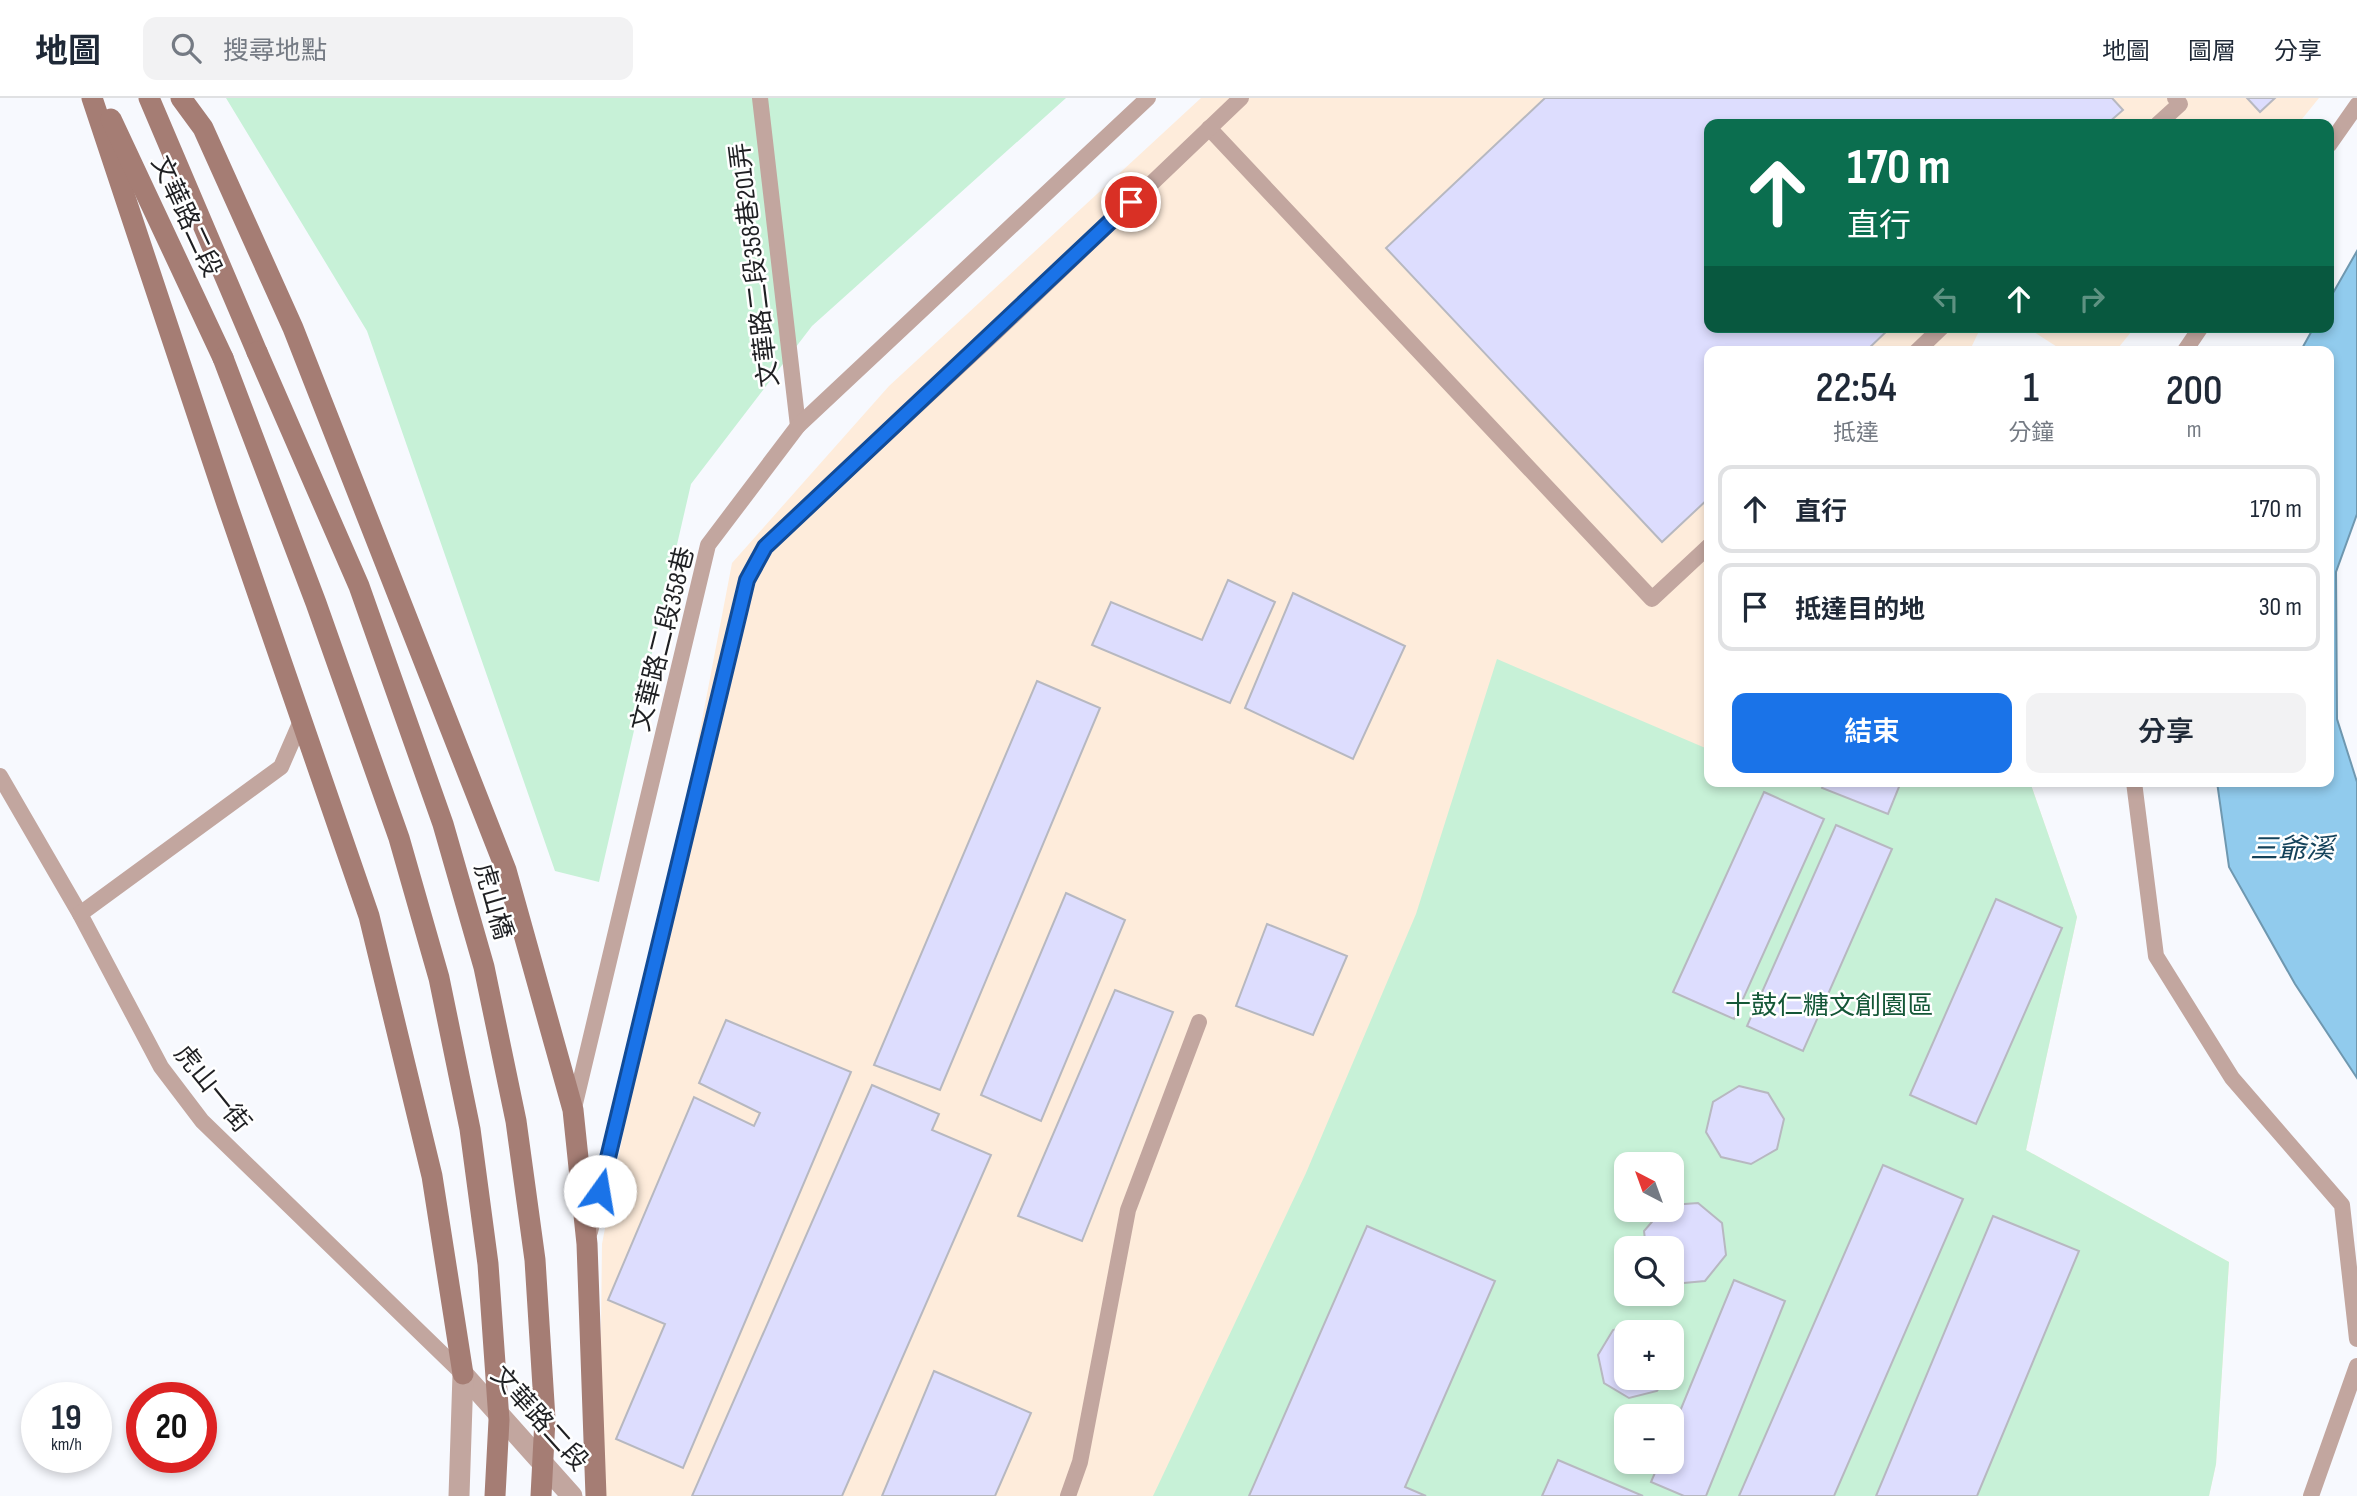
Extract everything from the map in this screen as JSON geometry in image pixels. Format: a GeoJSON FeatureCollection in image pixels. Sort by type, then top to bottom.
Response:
{"type":"FeatureCollection","features":[{"type":"Feature","properties":{"kind":"street"},"geometry":{"type":"LineString","coordinates":[[92,98],[369,916],[432,1175],[463,1374]]}},
{"type":"Feature","properties":{"kind":"street","name":"文華路二段"},"geometry":{"type":"LineString","coordinates":[[101,98],[223,358],[311,590],[399,838],[439,978],[470,1129],[488,1264],[499,1420],[495,1496]]}},
{"type":"Feature","properties":{"kind":"street","name":"文華路二段"},"geometry":{"type":"LineString","coordinates":[[149,98],[257,352]]}},
{"type":"Feature","properties":{"kind":"street"},"geometry":{"type":"LineString","coordinates":[[181,98],[202,128],[293,328],[506,870],[573,1110],[587,1244],[596,1496]]}},
{"type":"Feature","properties":{"kind":"street","name":"虎山橋"},"geometry":{"type":"LineString","coordinates":[[257,352],[359,586],[443,824],[484,967],[516,1121],[535,1260],[545,1419],[541,1496]]}},
{"type":"Feature","properties":{"kind":"street","name":"文華路二段"},"geometry":{"type":"LineString","coordinates":[[459,1496],[463,1374]]}},
{"type":"Feature","properties":{"kind":"street","name":"文華路二段"},"geometry":{"type":"LineString","coordinates":[[463,1374],[572,1496]]}},
{"type":"Feature","properties":{"kind":"lane","name":"文華路二段358巷201弄"},"geometry":{"type":"LineString","coordinates":[[760,98],[798,426]]}},
{"type":"Feature","properties":{"kind":"lane","name":"文華路二段358巷"},"geometry":{"type":"LineString","coordinates":[[573,1110],[708,545],[798,426],[1148,98]]}},
{"type":"Feature","properties":{"kind":"lane"},"geometry":{"type":"LineString","coordinates":[[587,1244],[747,580],[765,547],[996,332],[1241,98]]}},
{"type":"Feature","properties":{"kind":"lane"},"geometry":{"type":"LineString","coordinates":[[2164,119],[2180,104],[2175,98]]}},
{"type":"Feature","properties":{"kind":"lane"},"geometry":{"type":"LineString","coordinates":[[2334,138],[2357,105]]}},
{"type":"Feature","properties":{"kind":"lane"},"geometry":{"type":"LineString","coordinates":[[1209,128],[1652,599],[1704,551]]}},
{"type":"Feature","properties":{"kind":"lane"},"geometry":{"type":"LineString","coordinates":[[1922,346],[1936,333]]}},
{"type":"Feature","properties":{"kind":"lane"},"geometry":{"type":"LineString","coordinates":[[80,914],[281,766],[301,720]]}},
{"type":"Feature","properties":{"kind":"lane","name":"虎山一街"},"geometry":{"type":"LineString","coordinates":[[0,776],[80,914],[161,1067],[202,1121],[463,1374]]}},
{"type":"Feature","properties":{"kind":"lane"},"geometry":{"type":"LineString","coordinates":[[2135,787],[2156,956],[2232,1078],[2342,1205],[2357,1339]]}},
{"type":"Feature","properties":{"kind":"lane"},"geometry":{"type":"LineString","coordinates":[[1068,1496],[1080,1462],[1128,1210],[1199,1022]]}},
{"type":"Feature","properties":{"kind":"lane"},"geometry":{"type":"LineString","coordinates":[[2311,1496],[2357,1366]]}},
{"type":"Feature","properties":{"kind":"shaded area"},"geometry":{"type":"Polygon","coordinates":[[[1201,98],[2319,98],[2302,119],[1704,119],[1704,333],[1978,333],[1972,346],[1704,346],[1704,787],[2032,787],[2077,917],[2026,1150],[2229,1262],[2216,1464],[2209,1496],[599,1496],[602,1244],[732,563],[889,386],[1201,98]]]}},
{"type":"Feature","properties":{"kind":"shaded area"},"geometry":{"type":"Polygon","coordinates":[[[2035,333],[2130,333],[2120,346],[2056,346],[2035,333]]]}},
{"type":"Feature","properties":{"kind":"green space"},"geometry":{"type":"Polygon","coordinates":[[[226,98],[1066,98],[812,326],[691,484],[599,882],[555,871],[367,331],[226,98]]]}},
{"type":"Feature","properties":{"kind":"green space","name":"十鼓仁糖文創園區"},"geometry":{"type":"Polygon","coordinates":[[[1497,659],[1704,747],[1704,787],[2032,787],[2077,917],[2026,1150],[2229,1262],[2216,1464],[2209,1496],[1153,1496],[1306,1173],[1416,914],[1497,659]]]}},
{"type":"Feature","properties":{"kind":"water","name":"三爺溪"},"geometry":{"type":"Polygon","coordinates":[[[2357,251],[2357,514],[2336,572],[2337,719],[2357,782],[2357,1078],[2295,984],[2229,867],[2218,787],[2334,787],[2334,346],[2303,346],[2311,333],[2334,333],[2334,291],[2357,251]]]}},
{"type":"Feature","properties":{"kind":"building"},"geometry":{"type":"Polygon","coordinates":[[[1545,98],[2112,98],[2123,110],[2113,119],[1704,119],[1704,333],[1885,333],[1871,346],[1704,346],[1704,503],[1662,542],[1386,248],[1545,98]]]}},
{"type":"Feature","properties":{"kind":"building"},"geometry":{"type":"Polygon","coordinates":[[[2247,98],[2275,98],[2260,112],[2247,98]]]}},
{"type":"Feature","properties":{"kind":"building"},"geometry":{"type":"Polygon","coordinates":[[[1228,580],[1275,602],[1230,703],[1092,645],[1111,602],[1202,640],[1228,580]]]}},
{"type":"Feature","properties":{"kind":"building"},"geometry":{"type":"Polygon","coordinates":[[[1293,593],[1405,646],[1353,759],[1245,708],[1293,593]]]}},
{"type":"Feature","properties":{"kind":"building"},"geometry":{"type":"Polygon","coordinates":[[[1037,681],[1100,708],[940,1090],[874,1065],[1037,681]]]}},
{"type":"Feature","properties":{"kind":"building"},"geometry":{"type":"Polygon","coordinates":[[[1822,787],[1899,787],[1888,814],[1822,787]]]}},
{"type":"Feature","properties":{"kind":"building"},"geometry":{"type":"Polygon","coordinates":[[[1764,792],[1824,819],[1734,1019],[1673,992],[1764,792]]]}},
{"type":"Feature","properties":{"kind":"building"},"geometry":{"type":"Polygon","coordinates":[[[1836,825],[1892,849],[1803,1051],[1747,1026],[1836,825]]]}},
{"type":"Feature","properties":{"kind":"building"},"geometry":{"type":"Polygon","coordinates":[[[1066,893],[1125,920],[1041,1121],[981,1095],[1066,893]]]}},
{"type":"Feature","properties":{"kind":"building"},"geometry":{"type":"Polygon","coordinates":[[[1996,899],[2062,928],[1976,1124],[1910,1095],[1996,899]]]}},
{"type":"Feature","properties":{"kind":"building"},"geometry":{"type":"Polygon","coordinates":[[[1267,924],[1347,956],[1313,1035],[1236,1006],[1267,924]]]}},
{"type":"Feature","properties":{"kind":"building"},"geometry":{"type":"Polygon","coordinates":[[[1115,990],[1173,1012],[1082,1241],[1018,1216],[1115,990]]]}},
{"type":"Feature","properties":{"kind":"building"},"geometry":{"type":"Polygon","coordinates":[[[726,1020],[851,1072],[683,1468],[616,1439],[665,1324],[608,1300],[694,1097],[754,1126],[760,1113],[699,1083],[726,1020]]]}},
{"type":"Feature","properties":{"kind":"building"},"geometry":{"type":"Polygon","coordinates":[[[872,1085],[939,1114],[932,1130],[991,1155],[842,1496],[692,1496],[872,1085]]]}},
{"type":"Feature","properties":{"kind":"building"},"geometry":{"type":"Polygon","coordinates":[[[1739,1086],[1768,1093],[1784,1119],[1777,1149],[1751,1164],[1721,1157],[1706,1132],[1713,1102],[1739,1086]]]}},
{"type":"Feature","properties":{"kind":"building"},"geometry":{"type":"Polygon","coordinates":[[[1883,1165],[1963,1199],[1834,1496],[1739,1496],[1883,1165]]]}},
{"type":"Feature","properties":{"kind":"building"},"geometry":{"type":"Polygon","coordinates":[[[1698,1203],[1722,1223],[1726,1255],[1705,1281],[1684,1283],[1684,1236],[1645,1236],[1644,1231],[1652,1222],[1684,1222],[1684,1204],[1698,1203]]]}},
{"type":"Feature","properties":{"kind":"building"},"geometry":{"type":"Polygon","coordinates":[[[1993,1216],[2079,1251],[1977,1496],[1876,1496],[1993,1216]]]}},
{"type":"Feature","properties":{"kind":"building"},"geometry":{"type":"Polygon","coordinates":[[[1367,1226],[1495,1281],[1405,1487],[1426,1496],[1249,1496],[1367,1226]]]}},
{"type":"Feature","properties":{"kind":"building"},"geometry":{"type":"Polygon","coordinates":[[[1734,1280],[1785,1301],[1706,1496],[1684,1496],[1651,1482],[1654,1474],[1684,1474],[1683,1404],[1734,1280]]]}},
{"type":"Feature","properties":{"kind":"building"},"geometry":{"type":"Polygon","coordinates":[[[1613,1330],[1614,1389],[1604,1383],[1598,1355],[1613,1330]]]}},
{"type":"Feature","properties":{"kind":"building"},"geometry":{"type":"Polygon","coordinates":[[[934,1371],[1031,1413],[995,1496],[882,1496],[934,1371]]]}},
{"type":"Feature","properties":{"kind":"building"},"geometry":{"type":"Polygon","coordinates":[[[1616,1390],[1658,1390],[1657,1391],[1629,1398],[1616,1390]]]}},
{"type":"Feature","properties":{"kind":"building"},"geometry":{"type":"Polygon","coordinates":[[[1558,1460],[1643,1496],[1542,1496],[1558,1460]]]}},
{"type":"Feature","properties":{"kind":"route"},"geometry":{"type":"LineString","coordinates":[[600,1191],[747,580],[765,547],[1131,202]]}}]}
